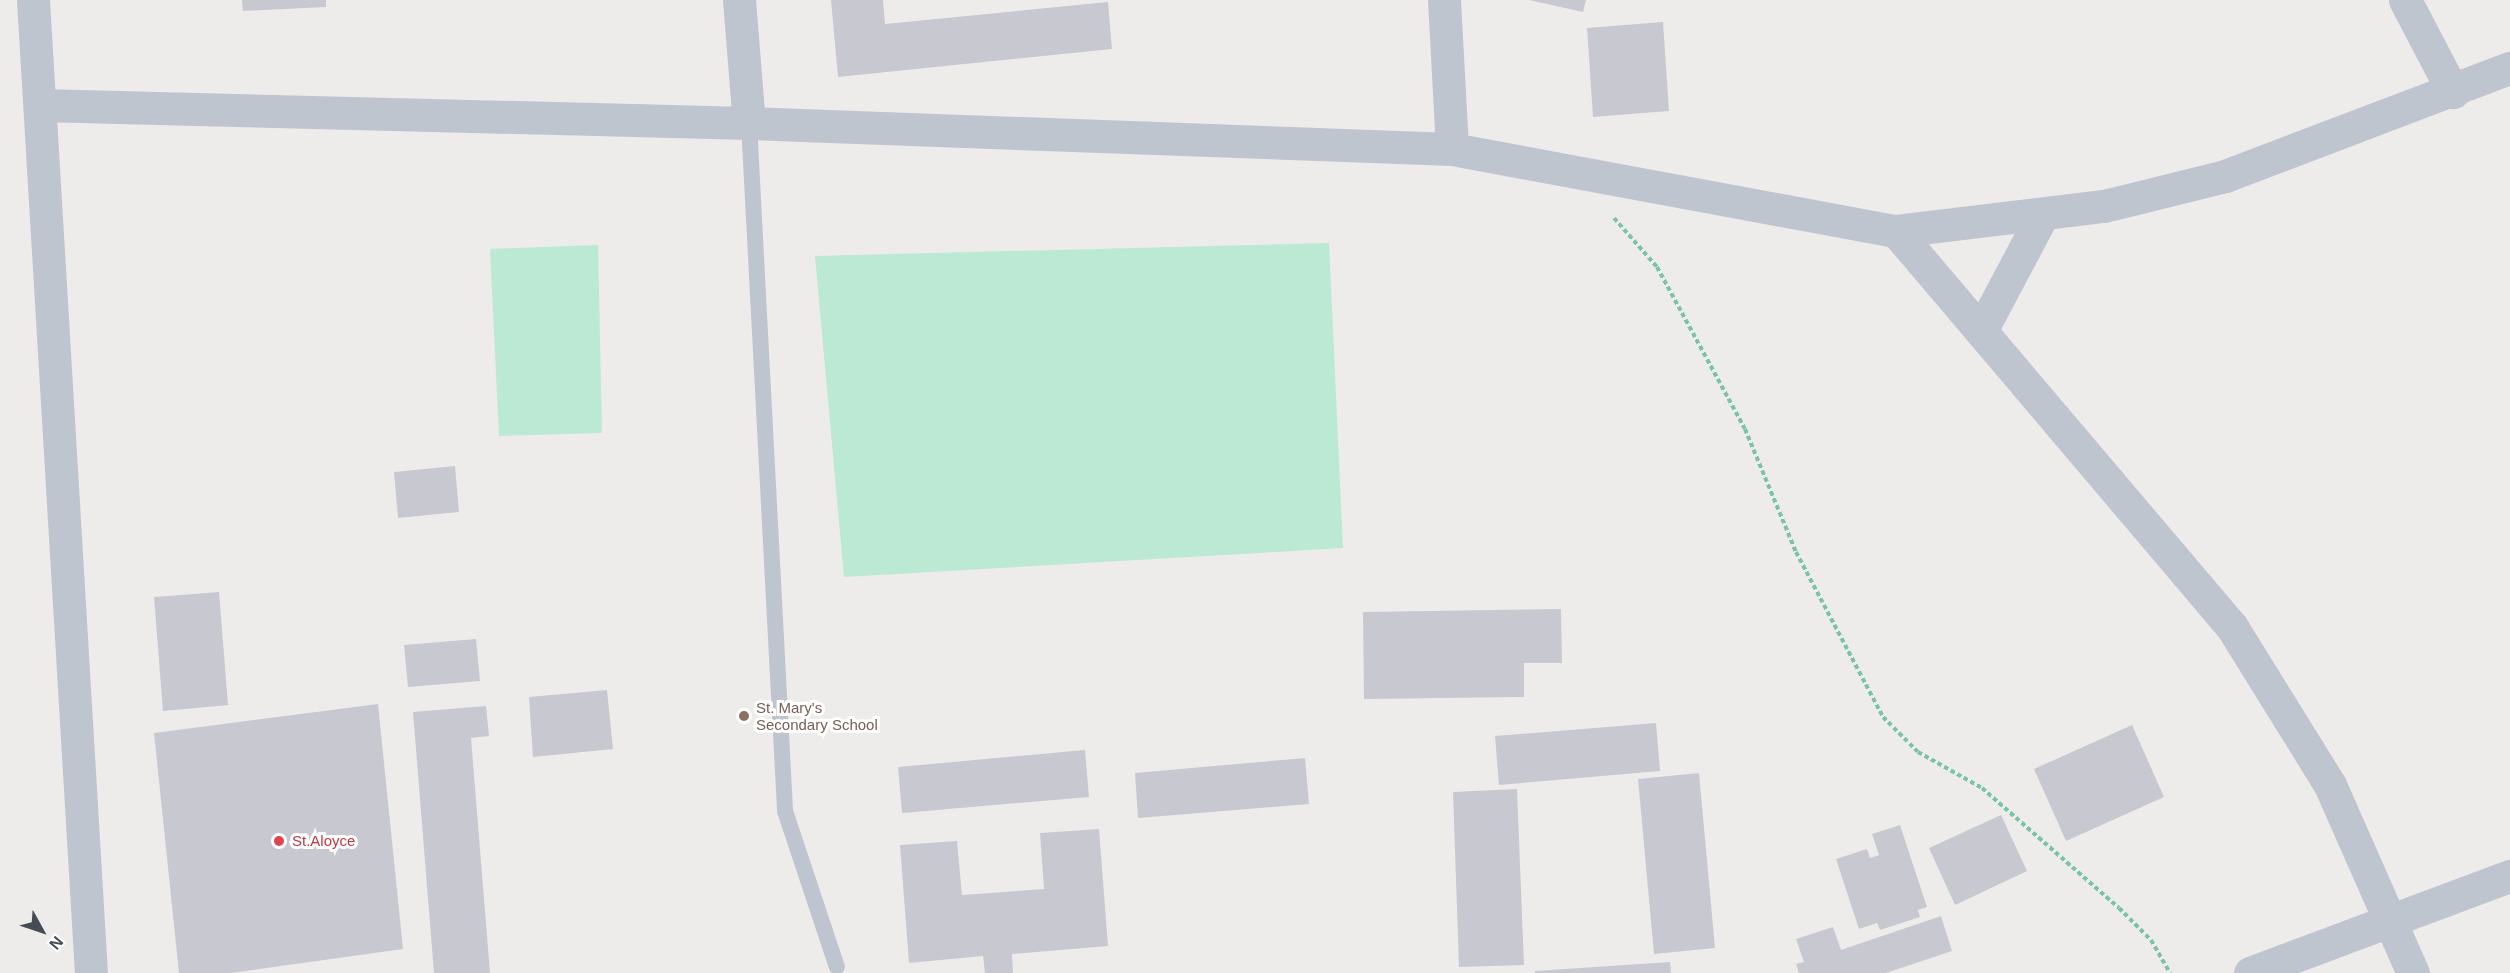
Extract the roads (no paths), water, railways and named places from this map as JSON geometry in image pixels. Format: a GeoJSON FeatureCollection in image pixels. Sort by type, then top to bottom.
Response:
{"type":"FeatureCollection","features":[{"type":"Feature","properties":{"kind":"street"},"geometry":{"type":"LineString","coordinates":[[33,0],[91,973]]}},
{"type":"Feature","properties":{"kind":"street"},"geometry":{"type":"LineString","coordinates":[[739,0],[749,123]]}},
{"type":"Feature","properties":{"kind":"street"},"geometry":{"type":"LineString","coordinates":[[1444,0],[1452,149]]}},
{"type":"Feature","properties":{"kind":"street"},"geometry":{"type":"LineString","coordinates":[[2405,0],[2453,92]]}},
{"type":"Feature","properties":{"kind":"street"},"geometry":{"type":"LineString","coordinates":[[40,105],[749,123],[1452,149],[1896,231],[2042,216],[2225,176],[2453,92],[2510,68]]}},
{"type":"Feature","properties":{"kind":"street"},"geometry":{"type":"LineString","coordinates":[[1981,331],[2042,216]]}},
{"type":"Feature","properties":{"kind":"street"},"geometry":{"type":"LineString","coordinates":[[1896,231],[2232,627],[2330,785],[2394,923],[2413,973]]}},
{"type":"Feature","properties":{"kind":"street"},"geometry":{"type":"LineString","coordinates":[[2250,973],[2394,923],[2510,876]]}},
{"type":"Feature","properties":{"kind":"lane"},"geometry":{"type":"LineString","coordinates":[[749,123],[785,811],[837,968]]}},
{"type":"Feature","properties":{"kind":"place","name":"St. Mary's Secondary School"},"geometry":{"type":"Point","coordinates":[744,716]}},
{"type":"Feature","properties":{"kind":"place","name":"St.Aloyce"},"geometry":{"type":"Point","coordinates":[279,841]}}]}
